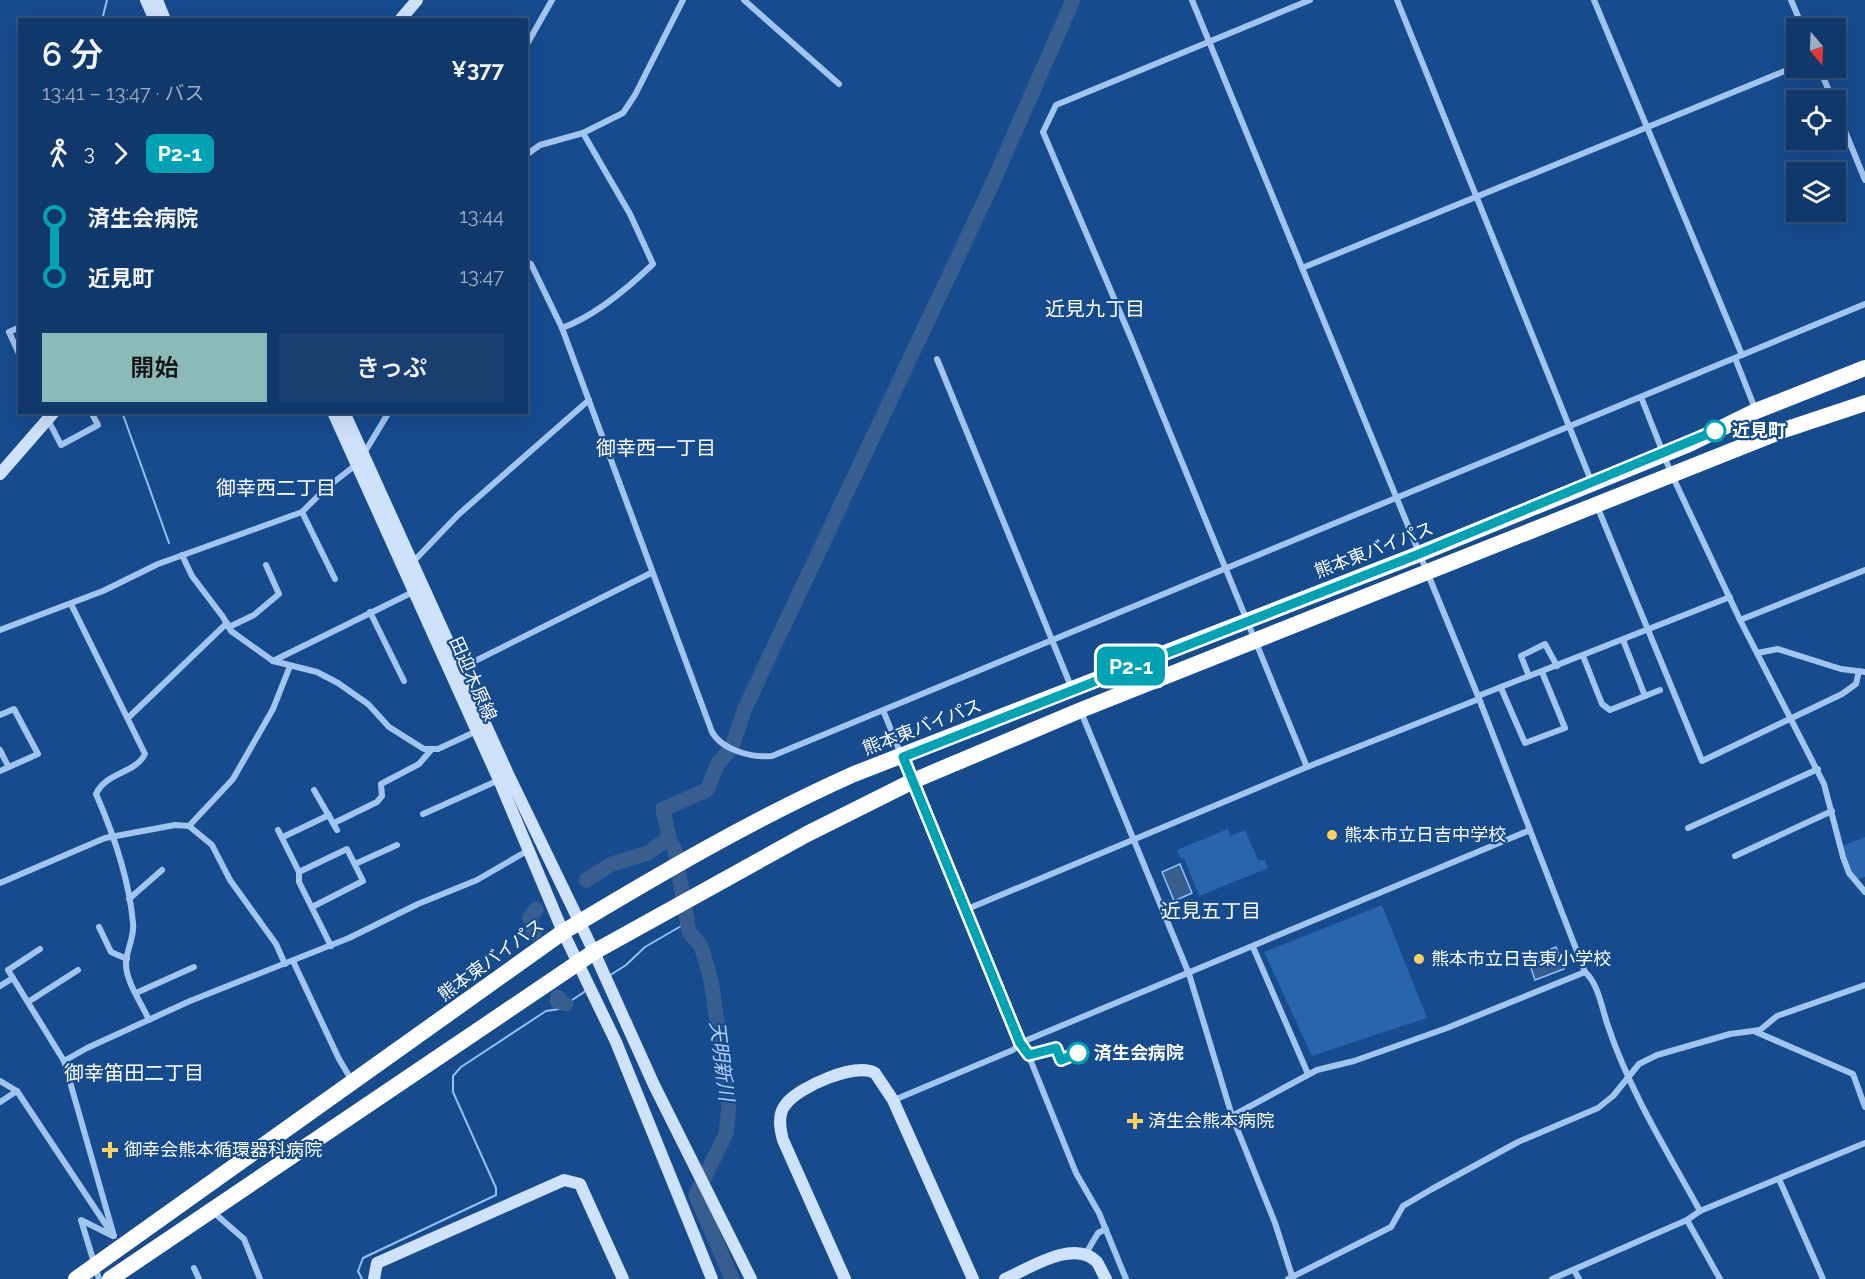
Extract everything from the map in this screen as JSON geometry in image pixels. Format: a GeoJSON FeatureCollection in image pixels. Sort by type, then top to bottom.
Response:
{"type":"FeatureCollection","features":[{"type":"Feature","properties":{"kind":"highway","name":"熊本東バイパス"},"geometry":{"type":"LineString","coordinates":[[76,1279],[97,1272],[352,1082],[563,932],[648,881],[790,802],[854,774],[903,757],[1593,484],[1689,444],[1756,411],[1865,368]]}},
{"type":"Feature","properties":{"kind":"highway"},"geometry":{"type":"LineString","coordinates":[[1689,444],[1865,376]]}},
{"type":"Feature","properties":{"kind":"highway"},"geometry":{"type":"LineString","coordinates":[[1784,430],[1865,392]]}},
{"type":"Feature","properties":{"kind":"highway"},"geometry":{"type":"LineString","coordinates":[[110,1279],[594,952],[666,910],[807,834],[913,781],[1254,639],[1427,573],[1596,502],[1784,430],[1865,403]]}},
{"type":"Feature","properties":{"kind":"street"},"geometry":{"type":"LineString","coordinates":[[146,0],[154,18]]}},
{"type":"Feature","properties":{"kind":"street"},"geometry":{"type":"LineString","coordinates":[[157,0],[164,18]]}},
{"type":"Feature","properties":{"kind":"street"},"geometry":{"type":"LineString","coordinates":[[402,18],[417,0]]}},
{"type":"Feature","properties":{"kind":"street"},"geometry":{"type":"LineString","coordinates":[[528,42],[552,0]]}},
{"type":"Feature","properties":{"kind":"street"},"geometry":{"type":"LineString","coordinates":[[528,154],[540,145],[583,133],[622,112],[635,95],[683,0]]}},
{"type":"Feature","properties":{"kind":"street"},"geometry":{"type":"LineString","coordinates":[[744,0],[839,84]]}},
{"type":"Feature","properties":{"kind":"street"},"geometry":{"type":"LineString","coordinates":[[1192,0],[1479,698],[1585,972],[1590,977],[1597,994],[1627,1079],[1700,1211]]}},
{"type":"Feature","properties":{"kind":"street"},"geometry":{"type":"LineString","coordinates":[[1306,767],[1226,569],[1043,132],[1056,105],[1310,0]]}},
{"type":"Feature","properties":{"kind":"street"},"geometry":{"type":"LineString","coordinates":[[1396,0],[1593,484]]}},
{"type":"Feature","properties":{"kind":"street"},"geometry":{"type":"LineString","coordinates":[[1594,0],[1739,357],[1756,411]]}},
{"type":"Feature","properties":{"kind":"street"},"geometry":{"type":"LineString","coordinates":[[1791,0],[1799,18]]}},
{"type":"Feature","properties":{"kind":"street"},"geometry":{"type":"LineString","coordinates":[[1302,268],[1786,71]]}},
{"type":"Feature","properties":{"kind":"street"},"geometry":{"type":"LineString","coordinates":[[1846,131],[1863,169],[1865,180]]}},
{"type":"Feature","properties":{"kind":"street"},"geometry":{"type":"LineString","coordinates":[[562,328],[574,323],[602,304],[653,264],[630,214],[583,133]]}},
{"type":"Feature","properties":{"kind":"street"},"geometry":{"type":"LineString","coordinates":[[528,262],[531,264],[562,328],[651,573],[717,741],[756,758],[772,756],[1865,304]]}},
{"type":"Feature","properties":{"kind":"street"},"geometry":{"type":"LineString","coordinates":[[18,328],[9,332],[18,352]]}},
{"type":"Feature","properties":{"kind":"street"},"geometry":{"type":"LineString","coordinates":[[937,359],[1072,690]]}},
{"type":"Feature","properties":{"kind":"street"},"geometry":{"type":"LineString","coordinates":[[1641,398],[1671,473],[1740,620],[1818,769],[1832,811],[1843,857],[1852,877],[1865,892]]}},
{"type":"Feature","properties":{"kind":"street"},"geometry":{"type":"LineString","coordinates":[[408,566],[458,516],[589,400]]}},
{"type":"Feature","properties":{"kind":"street"},"geometry":{"type":"LineString","coordinates":[[0,474],[48,415],[61,445],[98,425],[92,414]]}},
{"type":"Feature","properties":{"kind":"street","name":"田迎木原線"},"geometry":{"type":"LineString","coordinates":[[334,414],[360,460],[482,729],[603,970],[631,1034],[751,1279]]}},
{"type":"Feature","properties":{"kind":"street","name":"田迎木原線"},"geometry":{"type":"LineString","coordinates":[[345,414],[360,460]]}},
{"type":"Feature","properties":{"kind":"street"},"geometry":{"type":"LineString","coordinates":[[0,630],[71,604],[182,555],[302,512],[360,460],[388,414]]}},
{"type":"Feature","properties":{"kind":"street"},"geometry":{"type":"LineString","coordinates":[[1596,502],[1702,761],[1842,694],[1856,684],[1862,672],[1842,669],[1778,649],[1757,653]]}},
{"type":"Feature","properties":{"kind":"street"},"geometry":{"type":"LineString","coordinates":[[302,512],[335,579]]}},
{"type":"Feature","properties":{"kind":"street"},"geometry":{"type":"LineString","coordinates":[[182,555],[192,576],[228,625],[249,645],[273,661],[317,672],[338,683],[368,704],[389,727],[424,749],[432,749],[482,729]]}},
{"type":"Feature","properties":{"kind":"street"},"geometry":{"type":"LineString","coordinates":[[128,718],[228,625],[254,615],[279,594],[266,565]]}},
{"type":"Feature","properties":{"kind":"street"},"geometry":{"type":"LineString","coordinates":[[1740,620],[1865,570]]}},
{"type":"Feature","properties":{"kind":"street"},"geometry":{"type":"LineString","coordinates":[[455,671],[651,573]]}},
{"type":"Feature","properties":{"kind":"street"},"geometry":{"type":"LineString","coordinates":[[273,661],[419,590]]}},
{"type":"Feature","properties":{"kind":"street"},"geometry":{"type":"LineString","coordinates":[[965,910],[1501,687],[1730,597]]}},
{"type":"Feature","properties":{"kind":"street"},"geometry":{"type":"LineString","coordinates":[[71,604],[145,754],[141,761],[106,779],[96,794],[114,836],[129,898],[134,927],[127,959],[128,975],[149,1020]]}},
{"type":"Feature","properties":{"kind":"street"},"geometry":{"type":"LineString","coordinates":[[370,612],[404,681]]}},
{"type":"Feature","properties":{"kind":"street"},"geometry":{"type":"LineString","coordinates":[[1623,640],[1645,696]]}},
{"type":"Feature","properties":{"kind":"street"},"geometry":{"type":"LineString","coordinates":[[1529,676],[1521,656],[1545,644],[1557,666]]}},
{"type":"Feature","properties":{"kind":"street"},"geometry":{"type":"LineString","coordinates":[[1583,656],[1602,704],[1610,710],[1660,690]]}},
{"type":"Feature","properties":{"kind":"street"},"geometry":{"type":"LineString","coordinates":[[189,826],[233,779],[273,709],[290,666]]}},
{"type":"Feature","properties":{"kind":"street"},"geometry":{"type":"LineString","coordinates":[[1501,687],[1525,743],[1565,728],[1542,672]]}},
{"type":"Feature","properties":{"kind":"street"},"geometry":{"type":"LineString","coordinates":[[0,715],[14,709],[38,754],[0,771]]}},
{"type":"Feature","properties":{"kind":"street"},"geometry":{"type":"LineString","coordinates":[[883,710],[1020,1043],[1028,1054],[1076,1173],[1106,1229],[1126,1279]]}},
{"type":"Feature","properties":{"kind":"street"},"geometry":{"type":"LineString","coordinates":[[1081,710],[1189,974],[1232,1116],[1275,1223],[1291,1279],[1391,1227],[1403,1206],[1432,1189],[1518,1142],[1598,1108],[1639,1064],[1657,1055],[1730,1034],[1755,1031],[1777,1016],[1865,985]]}},
{"type":"Feature","properties":{"kind":"street","name":"田迎木原線"},"geometry":{"type":"LineString","coordinates":[[482,729],[527,851],[616,1042],[712,1279]]}},
{"type":"Feature","properties":{"kind":"street"},"geometry":{"type":"LineString","coordinates":[[314,789],[336,827],[377,802],[382,796],[381,784],[419,764],[432,749]]}},
{"type":"Feature","properties":{"kind":"street"},"geometry":{"type":"LineString","coordinates":[[0,750],[8,766]]}},
{"type":"Feature","properties":{"kind":"street"},"geometry":{"type":"LineString","coordinates":[[1688,828],[1818,769]]}},
{"type":"Feature","properties":{"kind":"street"},"geometry":{"type":"LineString","coordinates":[[423,814],[499,780]]}},
{"type":"Feature","properties":{"kind":"street"},"geometry":{"type":"LineString","coordinates":[[1735,856],[1832,811]]}},
{"type":"Feature","properties":{"kind":"street"},"geometry":{"type":"LineString","coordinates":[[283,837],[329,815]]}},
{"type":"Feature","properties":{"kind":"street"},"geometry":{"type":"LineString","coordinates":[[0,883],[114,836],[175,825],[189,826],[212,845],[230,880],[276,944],[285,964]]}},
{"type":"Feature","properties":{"kind":"street"},"geometry":{"type":"LineString","coordinates":[[278,831],[299,872],[299,882],[330,946]]}},
{"type":"Feature","properties":{"kind":"street"},"geometry":{"type":"LineString","coordinates":[[893,1100],[1013,1050],[1020,1043],[1530,831]]}},
{"type":"Feature","properties":{"kind":"street"},"geometry":{"type":"LineString","coordinates":[[355,864],[397,845]]}},
{"type":"Feature","properties":{"kind":"street"},"geometry":{"type":"LineString","coordinates":[[299,872],[347,849],[363,881],[312,907]]}},
{"type":"Feature","properties":{"kind":"street"},"geometry":{"type":"LineString","coordinates":[[64,1061],[149,1020],[330,946],[418,904],[477,880],[527,851]]}},
{"type":"Feature","properties":{"kind":"street"},"geometry":{"type":"LineString","coordinates":[[129,898],[162,870]]}},
{"type":"Feature","properties":{"kind":"street"},"geometry":{"type":"LineString","coordinates":[[99,927],[111,952],[127,959]]}},
{"type":"Feature","properties":{"kind":"street"},"geometry":{"type":"LineString","coordinates":[[1253,947],[1308,1074]]}},
{"type":"Feature","properties":{"kind":"street"},"geometry":{"type":"LineString","coordinates":[[40,950],[8,970],[64,1061],[114,1236]]}},
{"type":"Feature","properties":{"kind":"street"},"geometry":{"type":"LineString","coordinates":[[292,961],[352,1082]]}},
{"type":"Feature","properties":{"kind":"street"},"geometry":{"type":"LineString","coordinates":[[136,993],[194,967]]}},
{"type":"Feature","properties":{"kind":"street"},"geometry":{"type":"LineString","coordinates":[[28,1002],[78,970]]}},
{"type":"Feature","properties":{"kind":"street"},"geometry":{"type":"LineString","coordinates":[[1232,1116],[1308,1074],[1447,1028],[1585,972]]}},
{"type":"Feature","properties":{"kind":"street"},"geometry":{"type":"LineString","coordinates":[[0,986],[13,978]]}},
{"type":"Feature","properties":{"kind":"street"},"geometry":{"type":"LineString","coordinates":[[1755,1031],[1853,1074],[1865,1107]]}},
{"type":"Feature","properties":{"kind":"street"},"geometry":{"type":"LineString","coordinates":[[845,1279],[783,1140],[779,1124],[784,1105],[799,1093],[845,1071],[856,1069],[875,1073],[893,1100],[973,1279]]}},
{"type":"Feature","properties":{"kind":"street"},"geometry":{"type":"LineString","coordinates":[[0,1081],[17,1091],[114,1236]]}},
{"type":"Feature","properties":{"kind":"street"},"geometry":{"type":"LineString","coordinates":[[0,1102],[17,1091]]}},
{"type":"Feature","properties":{"kind":"street"},"geometry":{"type":"LineString","coordinates":[[1552,1279],[1687,1220],[1700,1211],[1865,1143]]}},
{"type":"Feature","properties":{"kind":"street"},"geometry":{"type":"LineString","coordinates":[[1779,1179],[1822,1279]]}},
{"type":"Feature","properties":{"kind":"street"},"geometry":{"type":"LineString","coordinates":[[374,1279],[377,1263],[564,1180],[580,1184],[623,1279]]}},
{"type":"Feature","properties":{"kind":"street"},"geometry":{"type":"LineString","coordinates":[[212,1210],[244,1239],[260,1279]]}},
{"type":"Feature","properties":{"kind":"street"},"geometry":{"type":"LineString","coordinates":[[97,1272],[81,1220],[114,1236]]}},
{"type":"Feature","properties":{"kind":"street"},"geometry":{"type":"LineString","coordinates":[[1687,1220],[1720,1279]]}},
{"type":"Feature","properties":{"kind":"street"},"geometry":{"type":"LineString","coordinates":[[1085,1255],[1098,1233],[1106,1229]]}},
{"type":"Feature","properties":{"kind":"street"},"geometry":{"type":"LineString","coordinates":[[1005,1279],[1076,1252],[1096,1262],[1106,1279]]}},
{"type":"Feature","properties":{"kind":"street"},"geometry":{"type":"LineString","coordinates":[[194,1268],[199,1279]]}},
{"type":"Feature","properties":{"kind":"street"},"geometry":{"type":"LineString","coordinates":[[1574,1270],[1579,1279]]}},
{"type":"Feature","properties":{"kind":"shaded area"},"geometry":{"type":"Polygon","coordinates":[[[1228,829],[1230,836],[1245,830],[1258,860],[1265,860],[1268,868],[1199,896],[1184,858],[1181,859],[1177,850],[1228,829]]]}},
{"type":"Feature","properties":{"kind":"shaded area"},"geometry":{"type":"Polygon","coordinates":[[[1865,837],[1865,877],[1855,880],[1840,847],[1865,837]]]}},
{"type":"Feature","properties":{"kind":"shaded area"},"geometry":{"type":"Polygon","coordinates":[[[1180,864],[1192,893],[1174,901],[1162,872],[1180,864]]]}},
{"type":"Feature","properties":{"kind":"shaded area"},"geometry":{"type":"Polygon","coordinates":[[[1382,905],[1427,1018],[1312,1056],[1264,952],[1382,905]]]}},
{"type":"Feature","properties":{"kind":"shaded area"},"geometry":{"type":"Polygon","coordinates":[[[1556,947],[1564,969],[1535,980],[1530,965],[1546,959],[1543,952],[1556,947]]]}},
{"type":"Feature","properties":{"kind":"waterway"},"geometry":{"type":"LineString","coordinates":[[102,18],[107,0]]}},
{"type":"Feature","properties":{"kind":"waterway"},"geometry":{"type":"LineString","coordinates":[[586,880],[612,864],[648,853],[669,838],[663,809],[707,790],[718,763],[731,749],[745,708],[989,191],[1073,0]]}},
{"type":"Feature","properties":{"kind":"waterway"},"geometry":{"type":"LineString","coordinates":[[123,414],[169,543]]}},
{"type":"Feature","properties":{"kind":"waterway","name":"天明新川"},"geometry":{"type":"LineString","coordinates":[[669,838],[675,850],[689,932],[701,946],[711,980],[729,1105],[726,1134],[696,1195],[732,1279]]}},
{"type":"Feature","properties":{"kind":"waterway"},"geometry":{"type":"LineString","coordinates":[[534,933],[530,917],[536,909]]}},
{"type":"Feature","properties":{"kind":"waterway"},"geometry":{"type":"LineString","coordinates":[[609,976],[626,965],[645,947],[688,922]]}},
{"type":"Feature","properties":{"kind":"waterway"},"geometry":{"type":"LineString","coordinates":[[362,1279],[358,1271],[363,1258],[496,1195],[496,1188],[453,1092],[453,1076],[461,1067],[546,1011],[559,1009],[587,990]]}},
{"type":"Feature","properties":{"kind":"waterway"},"geometry":{"type":"LineString","coordinates":[[558,997],[557,1001],[566,1004]]}},
{"type":"Feature","properties":{"kind":"bus line","name":"P2-1"},"geometry":{"type":"LineString","coordinates":[[1078,1053],[1061,1060],[1056,1048],[1029,1055],[1020,1043],[1009,1023],[903,757],[1419,554],[1689,444],[1715,431]]}},
{"type":"Feature","properties":{"kind":"place","name":"近見町"},"geometry":{"type":"Point","coordinates":[1715,431]}},
{"type":"Feature","properties":{"kind":"place","name":"熊本市立日吉中学校"},"geometry":{"type":"Point","coordinates":[1332,835]}},
{"type":"Feature","properties":{"kind":"place","name":"熊本市立日吉東小学校"},"geometry":{"type":"Point","coordinates":[1419,959]}},
{"type":"Feature","properties":{"kind":"place","name":"済生会病院"},"geometry":{"type":"Point","coordinates":[1078,1053]}},
{"type":"Feature","properties":{"kind":"place","name":"済生会熊本病院"},"geometry":{"type":"Point","coordinates":[1135,1121]}},
{"type":"Feature","properties":{"kind":"place","name":"御幸会熊本循環器科病院"},"geometry":{"type":"Point","coordinates":[110,1150]}},
{"type":"Feature","properties":{"kind":"district","name":"近見九丁目"},"geometry":{"type":"Point","coordinates":[1095,309]}},
{"type":"Feature","properties":{"kind":"district","name":"御幸西一丁目"},"geometry":{"type":"Point","coordinates":[656,448]}},
{"type":"Feature","properties":{"kind":"district","name":"御幸西二丁目"},"geometry":{"type":"Point","coordinates":[276,488]}},
{"type":"Feature","properties":{"kind":"district","name":"近見五丁目"},"geometry":{"type":"Point","coordinates":[1211,911]}},
{"type":"Feature","properties":{"kind":"district","name":"御幸笛田二丁目"},"geometry":{"type":"Point","coordinates":[134,1073]}}]}
